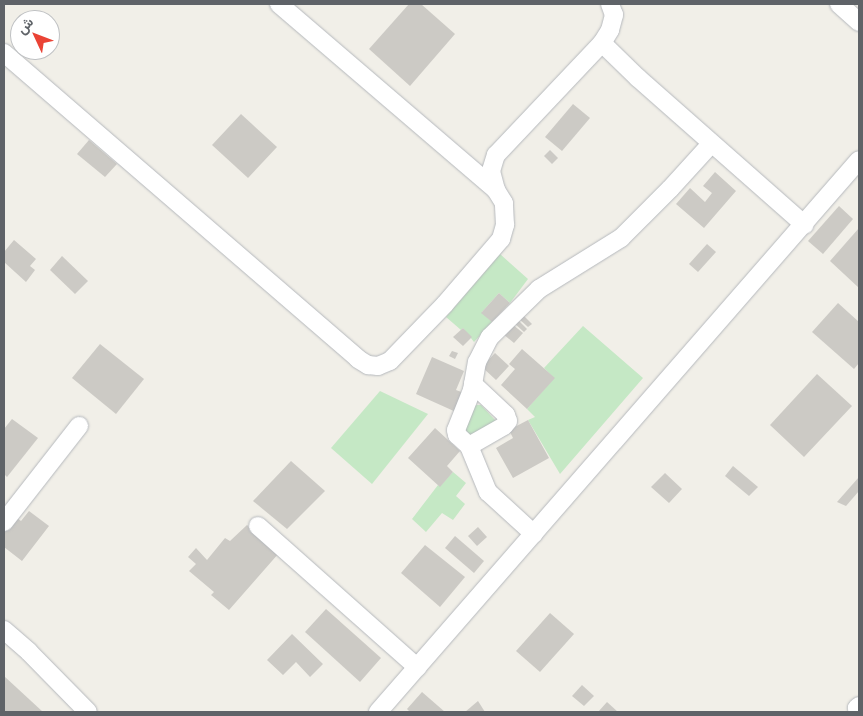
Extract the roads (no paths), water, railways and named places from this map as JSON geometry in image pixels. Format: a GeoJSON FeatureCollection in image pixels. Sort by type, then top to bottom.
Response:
{"type":"FeatureCollection","features":[{"type":"Feature","properties":{"kind":"street"},"geometry":{"type":"LineString","coordinates":[[279,4],[496,190]]}},
{"type":"Feature","properties":{"kind":"street"},"geometry":{"type":"LineString","coordinates":[[4,53],[358,359],[368,366],[378,366],[390,361],[445,304],[501,239],[506,224],[504,203],[496,190],[491,170],[496,155],[602,43],[610,30],[614,16],[610,4]]}},
{"type":"Feature","properties":{"kind":"street"},"geometry":{"type":"LineString","coordinates":[[839,4],[859,22]]}},
{"type":"Feature","properties":{"kind":"street"},"geometry":{"type":"LineString","coordinates":[[602,43],[712,144],[805,225]]}},
{"type":"Feature","properties":{"kind":"street"},"geometry":{"type":"LineString","coordinates":[[534,534],[488,492],[469,446],[457,435],[456,430],[473,384],[477,362],[490,337],[539,289],[621,238],[712,144]]}},
{"type":"Feature","properties":{"kind":"street"},"geometry":{"type":"LineString","coordinates":[[378,712],[805,225],[859,160]]}},
{"type":"Feature","properties":{"kind":"street"},"geometry":{"type":"LineString","coordinates":[[469,446],[504,426],[508,421],[506,415],[473,384]]}},
{"type":"Feature","properties":{"kind":"street"},"geometry":{"type":"LineString","coordinates":[[4,522],[79,426]]}},
{"type":"Feature","properties":{"kind":"street"},"geometry":{"type":"LineString","coordinates":[[258,526],[418,668]]}},
{"type":"Feature","properties":{"kind":"street"},"geometry":{"type":"LineString","coordinates":[[4,630],[29,652],[88,712]]}}]}
